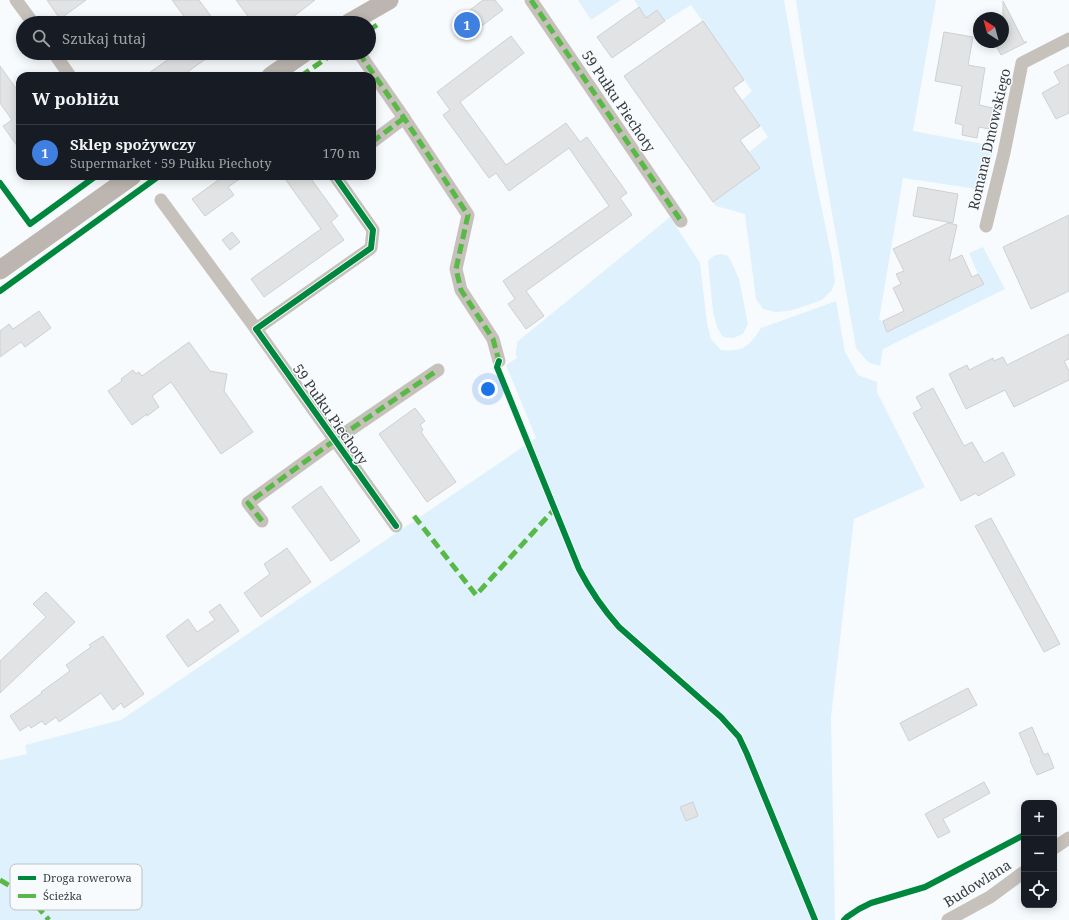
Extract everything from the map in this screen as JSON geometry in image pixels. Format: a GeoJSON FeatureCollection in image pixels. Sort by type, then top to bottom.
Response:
{"type":"FeatureCollection","features":[{"type":"Feature","properties":{"kind":"street"},"geometry":{"type":"LineString","coordinates":[[16,0],[28,16]]}},
{"type":"Feature","properties":{"kind":"street"},"geometry":{"type":"LineString","coordinates":[[361,16],[389,0]]}},
{"type":"Feature","properties":{"kind":"street","name":"59 Pułku Piechoty"},"geometry":{"type":"LineString","coordinates":[[531,0],[681,220]]}},
{"type":"Feature","properties":{"kind":"street","name":"Romana Dmowskiego"},"geometry":{"type":"LineString","coordinates":[[986,226],[1004,153],[1022,63],[1069,39]]}},
{"type":"Feature","properties":{"kind":"street"},"geometry":{"type":"LineString","coordinates":[[59,60],[67,72]]}},
{"type":"Feature","properties":{"kind":"street"},"geometry":{"type":"LineString","coordinates":[[277,72],[294,60]]}},
{"type":"Feature","properties":{"kind":"street"},"geometry":{"type":"LineString","coordinates":[[364,60],[372,72]]}},
{"type":"Feature","properties":{"kind":"street"},"geometry":{"type":"LineString","coordinates":[[376,78],[468,215],[456,269],[461,290],[493,339],[499,361]]}},
{"type":"Feature","properties":{"kind":"street"},"geometry":{"type":"LineString","coordinates":[[376,139],[404,118]]}},
{"type":"Feature","properties":{"kind":"street"},"geometry":{"type":"LineString","coordinates":[[0,270],[126,180]]}},
{"type":"Feature","properties":{"kind":"street"},"geometry":{"type":"LineString","coordinates":[[256,329],[371,248],[373,230],[338,180]]}},
{"type":"Feature","properties":{"kind":"street","name":"59 Pułku Piechoty"},"geometry":{"type":"LineString","coordinates":[[161,200],[256,329],[396,526]]}},
{"type":"Feature","properties":{"kind":"street"},"geometry":{"type":"LineString","coordinates":[[262,521],[248,503],[335,440],[438,370]]}},
{"type":"Feature","properties":{"kind":"street"},"geometry":{"type":"LineString","coordinates":[[1057,846],[1069,838]]}},
{"type":"Feature","properties":{"kind":"street","name":"Budowlana"},"geometry":{"type":"LineString","coordinates":[[948,920],[990,897],[1021,874]]}},
{"type":"Feature","properties":{"kind":"shaded area"},"geometry":{"type":"Polygon","coordinates":[[[578,0],[621,0],[591,20],[578,0]]]}},
{"type":"Feature","properties":{"kind":"shaded area"},"geometry":{"type":"Polygon","coordinates":[[[634,0],[784,0],[813,166],[832,258],[835,282],[832,290],[822,300],[789,311],[775,312],[763,309],[756,299],[745,214],[716,206],[713,202],[760,168],[749,152],[768,137],[742,100],[752,91],[691,5],[665,21],[657,10],[646,18],[634,0]]]}},
{"type":"Feature","properties":{"kind":"shaded area"},"geometry":{"type":"Polygon","coordinates":[[[796,0],[936,0],[913,131],[994,146],[984,192],[970,188],[903,178],[879,320],[883,321],[887,332],[984,284],[969,253],[983,247],[1005,289],[883,349],[880,366],[868,362],[856,348],[804,55],[796,0]]]}},
{"type":"Feature","properties":{"kind":"shaded area"},"geometry":{"type":"Polygon","coordinates":[[[670,217],[700,263],[707,323],[711,339],[721,350],[735,350],[745,347],[753,340],[761,328],[836,301],[845,352],[858,375],[877,382],[877,392],[925,487],[854,519],[831,717],[834,920],[0,920],[0,760],[27,754],[25,745],[121,720],[536,438],[506,365],[517,358],[517,342],[670,217]]]}},
{"type":"Feature","properties":{"kind":"shaded area"},"geometry":{"type":"Polygon","coordinates":[[[721,254],[728,256],[739,279],[748,324],[743,334],[733,338],[723,337],[717,327],[713,312],[708,261],[715,255],[721,254]]]}},
{"type":"Feature","properties":{"kind":"building"},"geometry":{"type":"Polygon","coordinates":[[[47,0],[86,0],[64,16],[58,16],[47,0]]]}},
{"type":"Feature","properties":{"kind":"building"},"geometry":{"type":"Polygon","coordinates":[[[172,0],[199,0],[211,16],[184,16],[172,0]]]}},
{"type":"Feature","properties":{"kind":"building"},"geometry":{"type":"Polygon","coordinates":[[[236,0],[315,0],[294,16],[248,16],[236,0]]]}},
{"type":"Feature","properties":{"kind":"building"},"geometry":{"type":"Polygon","coordinates":[[[483,0],[495,0],[503,10],[464,39],[452,24],[483,0]]]}},
{"type":"Feature","properties":{"kind":"building"},"geometry":{"type":"Polygon","coordinates":[[[1003,1],[1009,12],[1003,12],[1003,1]]]}},
{"type":"Feature","properties":{"kind":"building"},"geometry":{"type":"Polygon","coordinates":[[[639,7],[646,18],[657,10],[665,21],[612,58],[597,37],[639,7]]]}},
{"type":"Feature","properties":{"kind":"building"},"geometry":{"type":"Polygon","coordinates":[[[1009,13],[1024,42],[1027,42],[1001,55],[997,48],[1009,48],[1009,13]]]}},
{"type":"Feature","properties":{"kind":"building"},"geometry":{"type":"Polygon","coordinates":[[[703,21],[744,80],[733,88],[760,126],[740,140],[760,168],[713,202],[624,76],[703,21]]]}},
{"type":"Feature","properties":{"kind":"building"},"geometry":{"type":"Polygon","coordinates":[[[944,32],[973,37],[968,65],[985,68],[979,105],[993,108],[989,129],[979,127],[977,138],[962,135],[963,125],[955,123],[962,86],[935,81],[944,32]]]}},
{"type":"Feature","properties":{"kind":"building"},"geometry":{"type":"Polygon","coordinates":[[[511,36],[524,53],[460,102],[506,165],[566,123],[580,142],[587,137],[627,193],[620,198],[632,215],[526,291],[544,316],[526,329],[508,304],[515,299],[503,281],[609,206],[569,148],[509,191],[496,173],[489,178],[443,115],[450,110],[437,92],[511,36]]]}},
{"type":"Feature","properties":{"kind":"building"},"geometry":{"type":"Polygon","coordinates":[[[167,60],[204,60],[188,72],[151,72],[167,60]]]}},
{"type":"Feature","properties":{"kind":"building"},"geometry":{"type":"Polygon","coordinates":[[[1069,64],[1069,113],[1056,119],[1042,93],[1060,83],[1054,72],[1069,64]]]}},
{"type":"Feature","properties":{"kind":"building"},"geometry":{"type":"Polygon","coordinates":[[[0,66],[16,88],[16,144],[3,126],[12,120],[0,103],[0,66]]]}},
{"type":"Feature","properties":{"kind":"building"},"geometry":{"type":"Polygon","coordinates":[[[218,180],[238,180],[228,187],[234,195],[205,216],[192,199],[218,180]]]}},
{"type":"Feature","properties":{"kind":"building"},"geometry":{"type":"Polygon","coordinates":[[[286,180],[312,180],[338,216],[331,222],[344,240],[264,297],[251,279],[321,229],[286,180]]]}},
{"type":"Feature","properties":{"kind":"building"},"geometry":{"type":"Polygon","coordinates":[[[918,187],[958,194],[953,223],[913,216],[918,187]]]}},
{"type":"Feature","properties":{"kind":"building"},"geometry":{"type":"Polygon","coordinates":[[[1069,215],[1069,291],[1031,309],[1003,247],[1069,215]]]}},
{"type":"Feature","properties":{"kind":"building"},"geometry":{"type":"Polygon","coordinates":[[[948,223],[957,225],[949,261],[962,255],[972,277],[978,274],[984,284],[887,332],[883,321],[904,311],[893,288],[901,284],[896,274],[904,271],[893,249],[948,223]]]}},
{"type":"Feature","properties":{"kind":"building"},"geometry":{"type":"Polygon","coordinates":[[[232,232],[240,242],[230,250],[222,240],[232,232]]]}},
{"type":"Feature","properties":{"kind":"building"},"geometry":{"type":"Polygon","coordinates":[[[39,311],[51,328],[25,347],[21,342],[0,357],[0,331],[9,324],[13,329],[39,311]]]}},
{"type":"Feature","properties":{"kind":"building"},"geometry":{"type":"Polygon","coordinates":[[[1069,334],[1069,359],[1064,361],[1069,371],[1069,380],[1014,407],[1005,390],[966,409],[949,374],[967,365],[969,370],[993,358],[994,361],[1003,357],[1007,365],[1069,334]]]}},
{"type":"Feature","properties":{"kind":"building"},"geometry":{"type":"Polygon","coordinates":[[[189,342],[210,371],[227,374],[224,391],[253,432],[221,454],[171,382],[152,396],[159,407],[132,425],[108,391],[122,381],[121,379],[133,370],[136,374],[139,372],[142,376],[189,342]]]}},
{"type":"Feature","properties":{"kind":"building"},"geometry":{"type":"Polygon","coordinates":[[[933,388],[964,446],[972,442],[984,463],[1003,452],[1015,475],[978,496],[976,493],[961,501],[913,413],[922,408],[916,397],[933,388]]]}},
{"type":"Feature","properties":{"kind":"building"},"geometry":{"type":"Polygon","coordinates":[[[415,408],[425,421],[420,425],[423,430],[421,432],[456,482],[427,502],[379,434],[415,408]]]}},
{"type":"Feature","properties":{"kind":"building"},"geometry":{"type":"Polygon","coordinates":[[[321,486],[360,541],[331,561],[292,507],[321,486]]]}},
{"type":"Feature","properties":{"kind":"building"},"geometry":{"type":"Polygon","coordinates":[[[991,518],[1060,644],[1044,652],[975,526],[991,518]]]}},
{"type":"Feature","properties":{"kind":"building"},"geometry":{"type":"Polygon","coordinates":[[[287,548],[311,582],[261,617],[244,593],[270,574],[264,564],[287,548]]]}},
{"type":"Feature","properties":{"kind":"building"},"geometry":{"type":"Polygon","coordinates":[[[46,592],[75,622],[0,693],[0,661],[46,617],[33,604],[46,592]]]}},
{"type":"Feature","properties":{"kind":"building"},"geometry":{"type":"Polygon","coordinates":[[[220,604],[239,631],[188,667],[166,636],[188,619],[197,632],[215,620],[209,612],[220,604]]]}},
{"type":"Feature","properties":{"kind":"building"},"geometry":{"type":"Polygon","coordinates":[[[103,636],[144,694],[124,708],[121,703],[113,710],[101,693],[59,722],[56,717],[45,725],[42,721],[31,728],[29,725],[20,731],[10,716],[70,671],[66,665],[91,647],[89,645],[103,636]]]}},
{"type":"Feature","properties":{"kind":"building"},"geometry":{"type":"Polygon","coordinates":[[[968,688],[977,705],[909,741],[900,723],[968,688]]]}},
{"type":"Feature","properties":{"kind":"building"},"geometry":{"type":"Polygon","coordinates":[[[1032,727],[1044,755],[1048,753],[1054,768],[1037,775],[1019,733],[1032,727]]]}},
{"type":"Feature","properties":{"kind":"building"},"geometry":{"type":"Polygon","coordinates":[[[984,782],[990,793],[943,819],[950,832],[938,838],[925,814],[984,782]]]}},
{"type":"Feature","properties":{"kind":"building"},"geometry":{"type":"Polygon","coordinates":[[[693,802],[698,816],[686,821],[680,807],[693,802]]]}},
{"type":"Feature","properties":{"kind":"marked path"},"geometry":{"type":"LineString","coordinates":[[531,0],[681,221]]}},
{"type":"Feature","properties":{"kind":"marked path"},"geometry":{"type":"LineString","coordinates":[[307,72],[324,60]]}},
{"type":"Feature","properties":{"kind":"marked path"},"geometry":{"type":"LineString","coordinates":[[364,60],[372,72]]}},
{"type":"Feature","properties":{"kind":"marked path"},"geometry":{"type":"LineString","coordinates":[[376,78],[468,215],[456,269],[461,290],[493,339],[499,361]]}},
{"type":"Feature","properties":{"kind":"marked path"},"geometry":{"type":"LineString","coordinates":[[376,139],[404,118]]}},
{"type":"Feature","properties":{"kind":"marked path"},"geometry":{"type":"LineString","coordinates":[[262,521],[248,503],[335,440],[438,370]]}},
{"type":"Feature","properties":{"kind":"marked path"},"geometry":{"type":"LineString","coordinates":[[414,516],[476,595],[560,503]]}},
{"type":"Feature","properties":{"kind":"marked path"},"geometry":{"type":"LineString","coordinates":[[0,880],[10,886]]}},
{"type":"Feature","properties":{"kind":"marked path"},"geometry":{"type":"LineString","coordinates":[[40,910],[49,920]]}},
{"type":"Feature","properties":{"kind":"cycle path"},"geometry":{"type":"LineString","coordinates":[[0,183],[30,224],[90,180]]}},
{"type":"Feature","properties":{"kind":"cycle path"},"geometry":{"type":"LineString","coordinates":[[0,291],[153,180]]}},
{"type":"Feature","properties":{"kind":"cycle path"},"geometry":{"type":"LineString","coordinates":[[338,180],[373,230],[371,248],[256,329],[396,526]]}},
{"type":"Feature","properties":{"kind":"cycle path"},"geometry":{"type":"LineString","coordinates":[[499,361],[497,367],[583,577],[602,606],[619,627],[721,717],[739,737],[815,920]]}},
{"type":"Feature","properties":{"kind":"cycle path"},"geometry":{"type":"LineString","coordinates":[[844,920],[859,909],[871,903],[925,887],[1022,836]]}},
{"type":"Feature","properties":{"kind":"place","name":"Sklep spożywczy"},"geometry":{"type":"Point","coordinates":[467,25]}}]}
